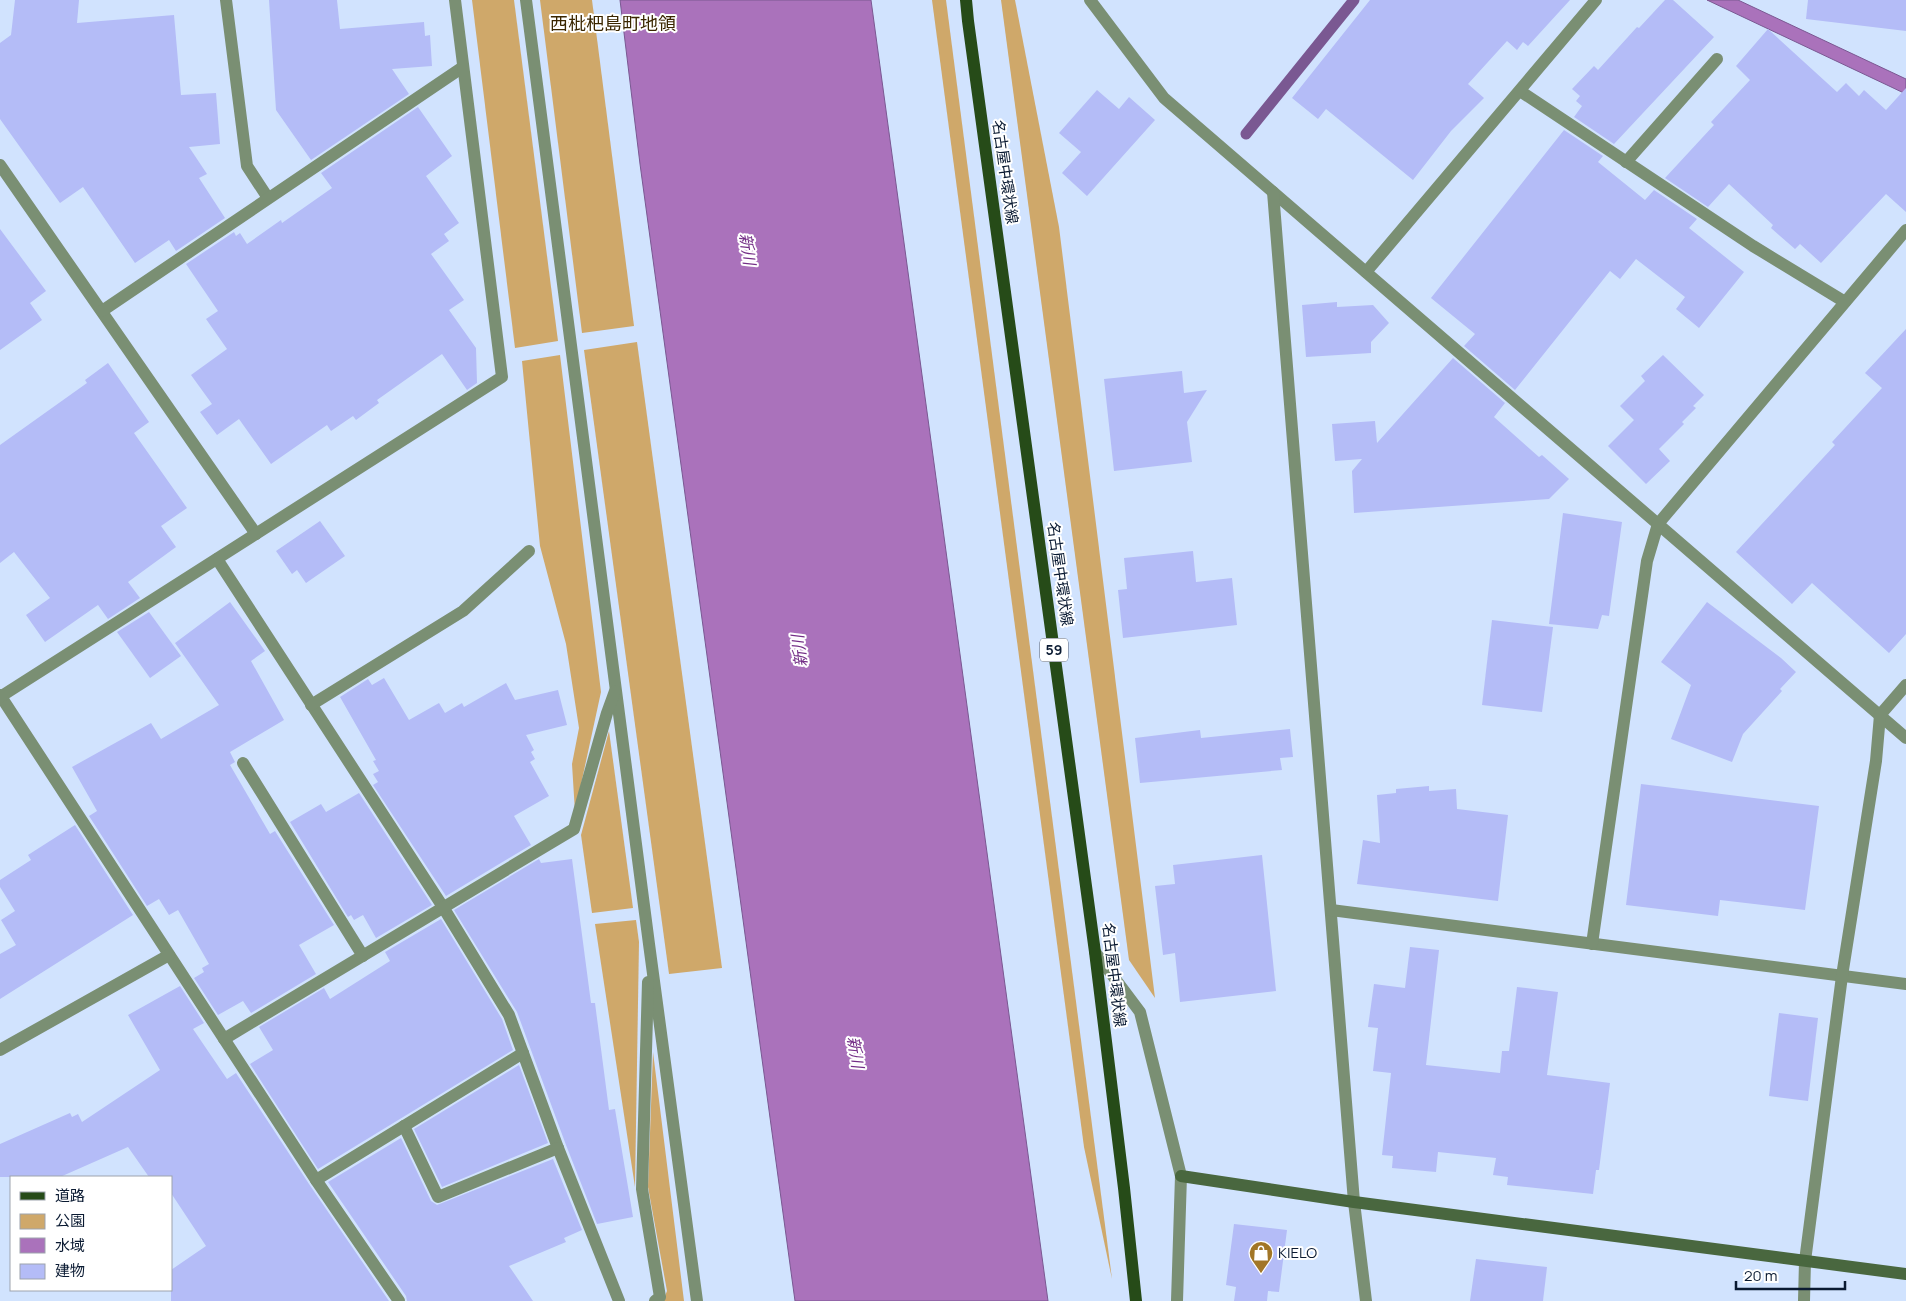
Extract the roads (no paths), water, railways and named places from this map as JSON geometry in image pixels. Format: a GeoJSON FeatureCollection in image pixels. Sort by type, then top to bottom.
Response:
{"type":"FeatureCollection","features":[{"type":"Feature","properties":{"kind":"main road","name":"名古屋中環状線"},"geometry":{"type":"LineString","coordinates":[[966,0],[1095,952],[1136,1301]]}},
{"type":"Feature","properties":{"kind":"street"},"geometry":{"type":"LineString","coordinates":[[226,0],[247,166],[268,198]]}},
{"type":"Feature","properties":{"kind":"street"},"geometry":{"type":"LineString","coordinates":[[399,1301],[316,1180],[0,697],[502,377],[455,0]]}},
{"type":"Feature","properties":{"kind":"street"},"geometry":{"type":"LineString","coordinates":[[526,0],[697,1301]]}},
{"type":"Feature","properties":{"kind":"street"},"geometry":{"type":"LineString","coordinates":[[1090,0],[1164,98],[1906,738]]}},
{"type":"Feature","properties":{"kind":"street"},"geometry":{"type":"LineString","coordinates":[[1366,272],[1596,0]]}},
{"type":"Feature","properties":{"kind":"street"},"geometry":{"type":"LineString","coordinates":[[1626,162],[1717,59]]}},
{"type":"Feature","properties":{"kind":"street"},"geometry":{"type":"LineString","coordinates":[[102,311],[463,67]]}},
{"type":"Feature","properties":{"kind":"street"},"geometry":{"type":"LineString","coordinates":[[1520,91],[1753,246],[1845,302]]}},
{"type":"Feature","properties":{"kind":"street"},"geometry":{"type":"LineString","coordinates":[[0,165],[256,534]]}},
{"type":"Feature","properties":{"kind":"street"},"geometry":{"type":"LineString","coordinates":[[1274,192],[1354,1202],[1366,1301]]}},
{"type":"Feature","properties":{"kind":"street"},"geometry":{"type":"LineString","coordinates":[[1592,944],[1646,562],[1658,524],[1906,230]]}},
{"type":"Feature","properties":{"kind":"street"},"geometry":{"type":"LineString","coordinates":[[311,705],[463,611],[529,551]]}},
{"type":"Feature","properties":{"kind":"street"},"geometry":{"type":"LineString","coordinates":[[217,559],[443,908],[509,1015],[558,1148],[619,1301]]}},
{"type":"Feature","properties":{"kind":"street"},"geometry":{"type":"LineString","coordinates":[[1804,1301],[1805,1261],[1842,976],[1876,762],[1880,715],[1906,685]]}},
{"type":"Feature","properties":{"kind":"street"},"geometry":{"type":"LineString","coordinates":[[224,1039],[574,829],[606,713],[616,688]]}},
{"type":"Feature","properties":{"kind":"street"},"geometry":{"type":"LineString","coordinates":[[243,763],[363,956]]}},
{"type":"Feature","properties":{"kind":"street"},"geometry":{"type":"LineString","coordinates":[[1331,910],[1906,984]]}},
{"type":"Feature","properties":{"kind":"street"},"geometry":{"type":"LineString","coordinates":[[649,944],[642,1190],[660,1297],[655,1301]]}},
{"type":"Feature","properties":{"kind":"street"},"geometry":{"type":"LineString","coordinates":[[1095,952],[1140,1012],[1181,1176],[1177,1301]]}},
{"type":"Feature","properties":{"kind":"street"},"geometry":{"type":"LineString","coordinates":[[0,1050],[169,954]]}},
{"type":"Feature","properties":{"kind":"street"},"geometry":{"type":"LineString","coordinates":[[316,1180],[523,1053]]}},
{"type":"Feature","properties":{"kind":"street"},"geometry":{"type":"LineString","coordinates":[[404,1126],[438,1197],[558,1148]]}},
{"type":"Feature","properties":{"kind":"street"},"geometry":{"type":"LineString","coordinates":[[1181,1176],[1354,1202],[1906,1274]]}},
{"type":"Feature","properties":{"kind":"water","name":"新川"},"geometry":{"type":"Polygon","coordinates":[[[620,0],[871,0],[1048,1301],[795,1301],[640,164],[620,0]]]}},
{"type":"Feature","properties":{"kind":"water"},"geometry":{"type":"Polygon","coordinates":[[[1707,0],[1738,0],[1906,79],[1906,94],[1707,0]]]}},
{"type":"Feature","properties":{"kind":"waterway"},"geometry":{"type":"LineString","coordinates":[[1246,134],[1354,0]]}},
{"type":"Feature","properties":{"kind":"place","name":"KIELO"},"geometry":{"type":"Point","coordinates":[1261,1274]}},
{"type":"Feature","properties":{"kind":"district","name":"西枇杷島町地領"},"geometry":{"type":"Point","coordinates":[613,24]}}]}
